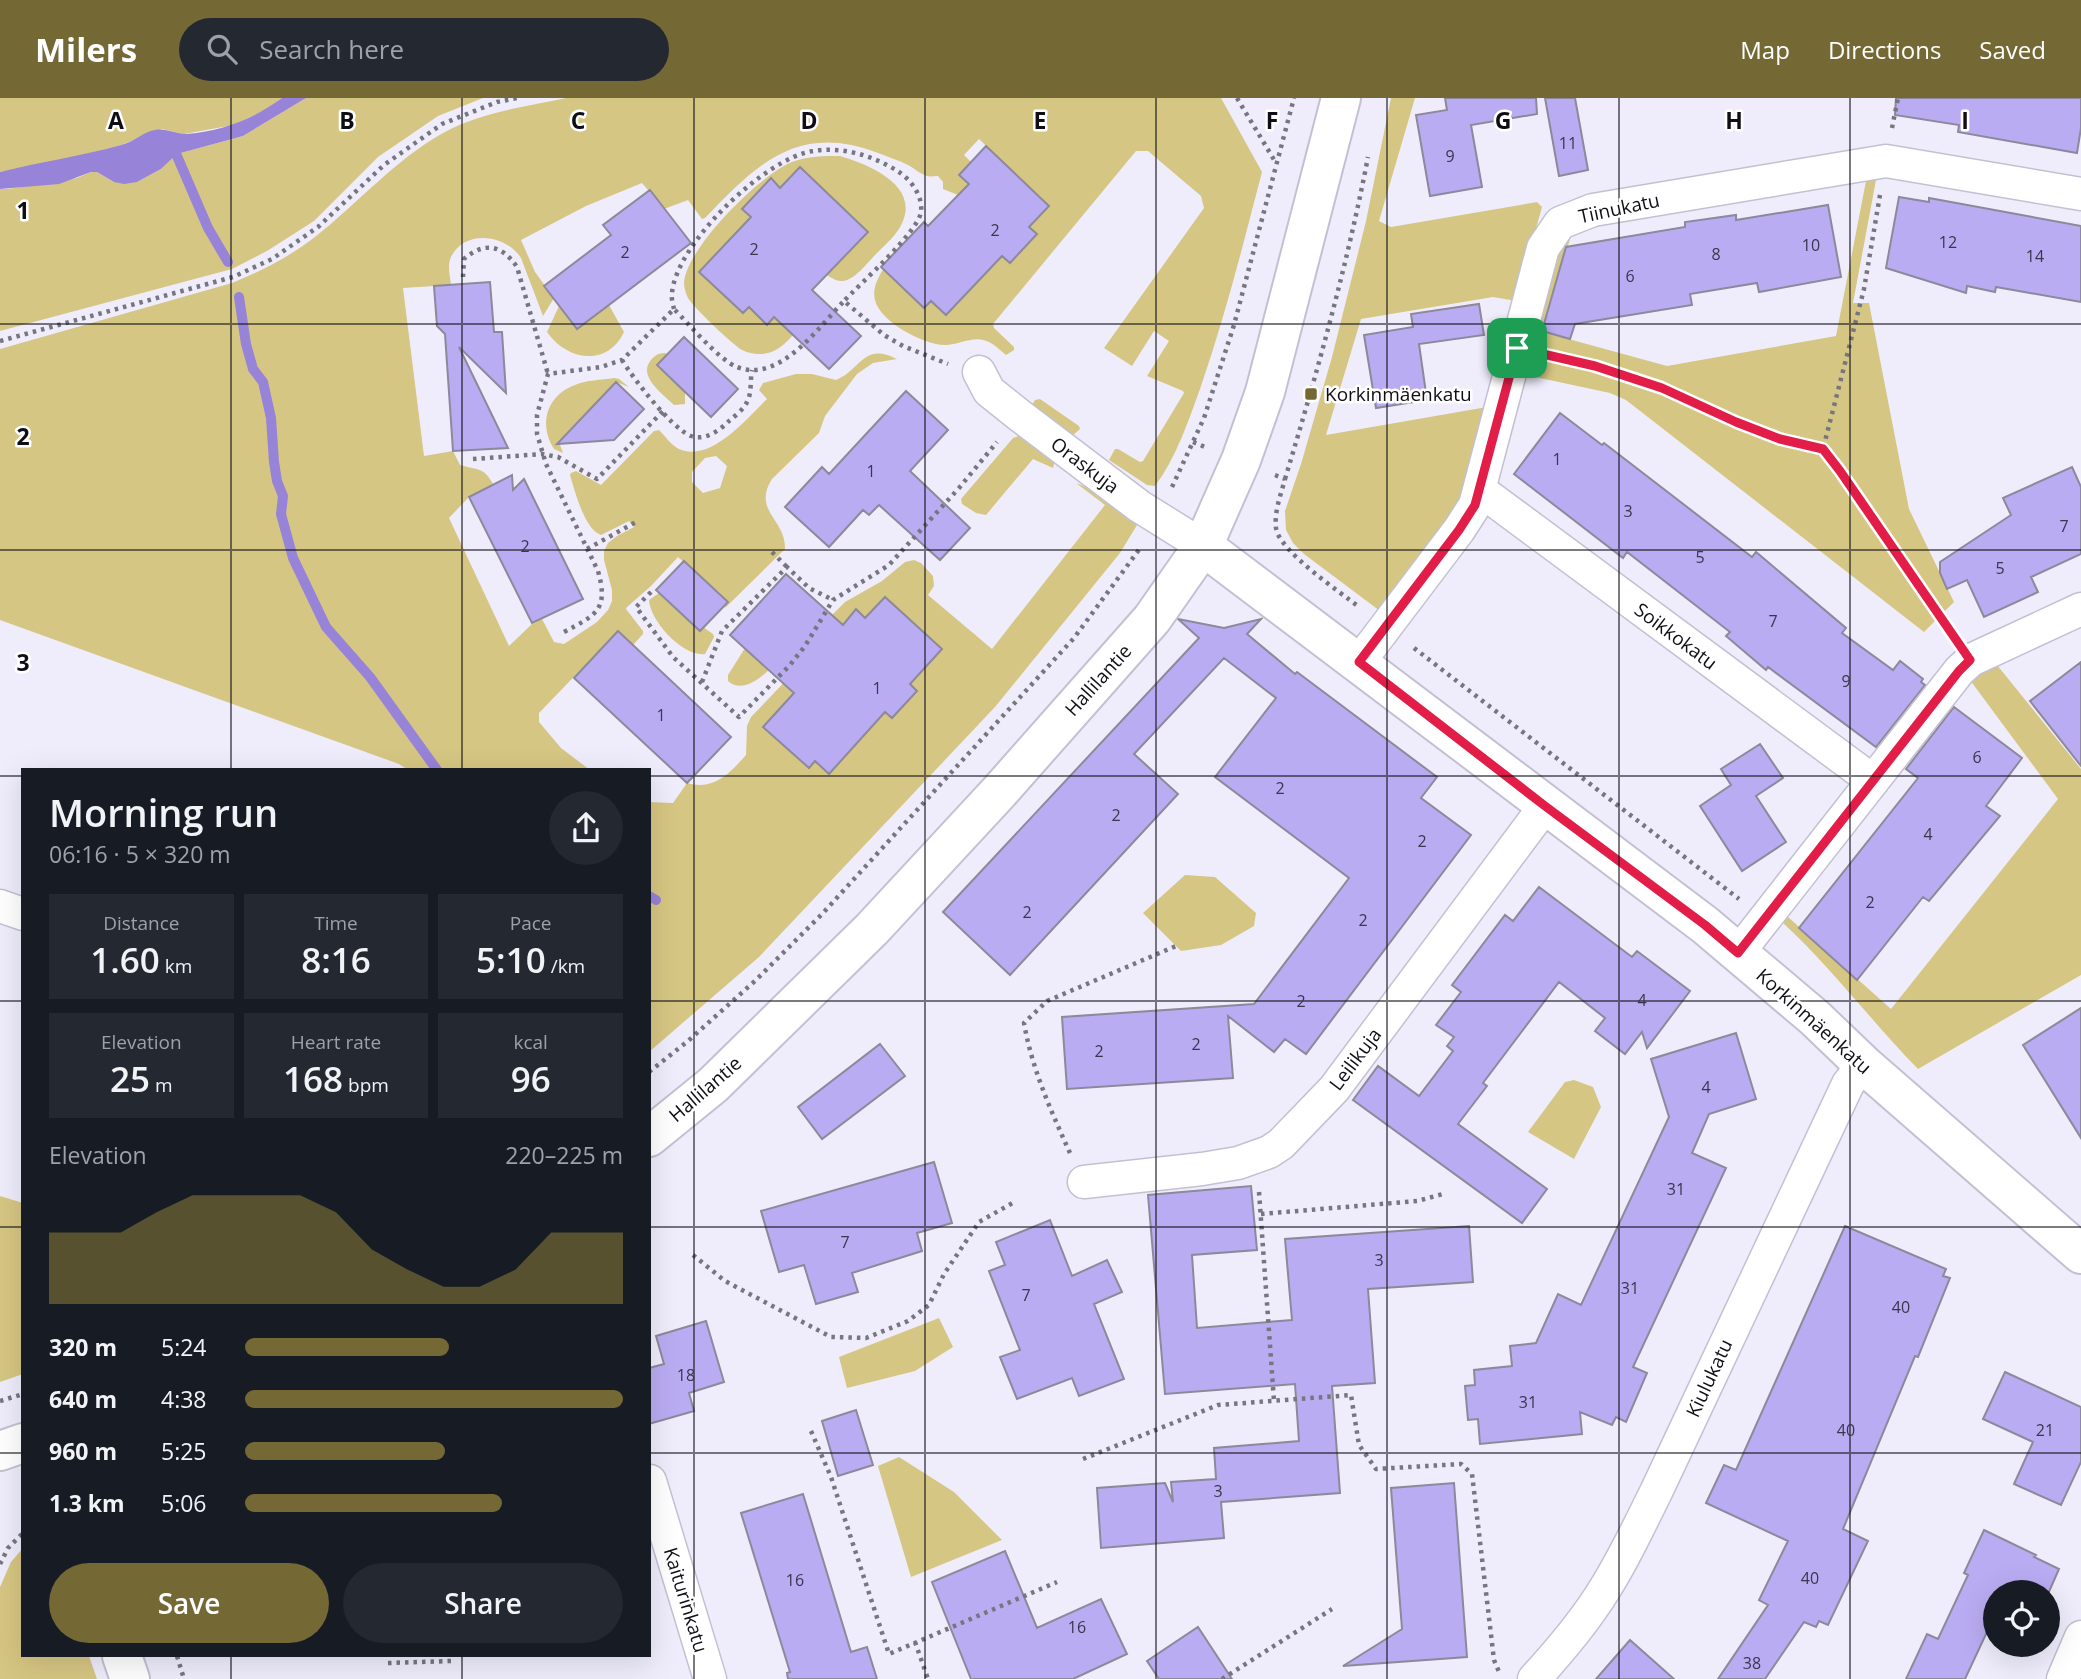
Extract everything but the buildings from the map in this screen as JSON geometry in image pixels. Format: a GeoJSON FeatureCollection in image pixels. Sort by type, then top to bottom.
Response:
{"type":"FeatureCollection","features":[{"type":"Feature","properties":{"kind":"main road","name":"Hallilantie"},"geometry":{"type":"LineString","coordinates":[[651,1135],[713,1084],[786,1015],[907,891],[999,792],[1152,619],[1203,546],[1241,460],[1265,393],[1341,98]]}},
{"type":"Feature","properties":{"kind":"main road","name":"Korkinmäenkatu"},"geometry":{"type":"LineString","coordinates":[[1203,546],[1705,925],[1815,1018],[1863,1064],[2081,1254]]}},
{"type":"Feature","properties":{"kind":"main road"},"geometry":{"type":"LineString","coordinates":[[0,1451],[21,1444]]}},
{"type":"Feature","properties":{"kind":"main road"},"geometry":{"type":"LineString","coordinates":[[122,1657],[130,1679]]}},
{"type":"Feature","properties":{"kind":"street","name":"Tiinukatu"},"geometry":{"type":"LineString","coordinates":[[1359,662],[1475,505],[1543,248],[1560,223],[1575,215],[1600,208],[1886,161],[2081,194]]}},
{"type":"Feature","properties":{"kind":"street","name":"Oraskuja"},"geometry":{"type":"LineString","coordinates":[[981,377],[989,391],[1018,415],[1156,517],[1203,546]]}},
{"type":"Feature","properties":{"kind":"street","name":"Soikkokatu"},"geometry":{"type":"LineString","coordinates":[[1480,490],[1873,781]]}},
{"type":"Feature","properties":{"kind":"street"},"geometry":{"type":"LineString","coordinates":[[1738,953],[1959,671],[1970,660],[2081,609]]}},
{"type":"Feature","properties":{"kind":"street","name":"Leilikuja"},"geometry":{"type":"LineString","coordinates":[[1084,1182],[1202,1169],[1256,1157],[1280,1144],[1334,1088],[1545,806]]}},
{"type":"Feature","properties":{"kind":"street"},"geometry":{"type":"LineString","coordinates":[[0,906],[21,913]]}},
{"type":"Feature","properties":{"kind":"street","name":"Kiulukatu"},"geometry":{"type":"LineString","coordinates":[[1534,1679],[1559,1651],[1599,1597],[1627,1547],[1656,1492],[1847,1084],[1863,1064]]}},
{"type":"Feature","properties":{"kind":"street","name":"Kaiturinkatu"},"geometry":{"type":"LineString","coordinates":[[651,1484],[710,1679]]}},
{"type":"Feature","properties":{"kind":"street"},"geometry":{"type":"LineString","coordinates":[[2063,1679],[2081,1637]]}},
{"type":"Feature","properties":{"kind":"path"},"geometry":{"type":"LineString","coordinates":[[0,341],[233,277],[272,259],[318,227],[384,165],[442,124],[497,102],[517,98]]}},
{"type":"Feature","properties":{"kind":"path"},"geometry":{"type":"LineString","coordinates":[[1237,98],[1277,163]]}},
{"type":"Feature","properties":{"kind":"path"},"geometry":{"type":"LineString","coordinates":[[651,1070],[756,980],[823,913],[1074,638],[1147,538],[1182,470],[1204,418],[1234,325],[1294,98]]}},
{"type":"Feature","properties":{"kind":"path"},"geometry":{"type":"LineString","coordinates":[[1823,449],[1864,289],[1898,98]]}},
{"type":"Feature","properties":{"kind":"path"},"geometry":{"type":"LineString","coordinates":[[1284,479],[1311,394],[1340,285],[1370,148]]}},
{"type":"Feature","properties":{"kind":"path"},"geometry":{"type":"LineString","coordinates":[[838,150],[864,155],[907,178],[920,201],[921,214],[913,226],[845,301],[798,350],[769,367],[752,370],[736,367],[674,309],[671,294],[676,278],[689,253],[711,222],[744,189],[768,170],[791,157],[813,151],[838,150]]}},
{"type":"Feature","properties":{"kind":"path"},"geometry":{"type":"LineString","coordinates":[[463,277],[464,259],[471,252],[492,248],[501,250],[510,257],[517,267],[548,374],[537,415],[537,434],[542,454],[598,571],[603,590],[602,602],[597,611],[587,620],[564,632]]}},
{"type":"Feature","properties":{"kind":"path"},"geometry":{"type":"LineString","coordinates":[[845,301],[884,335],[981,377]]}},
{"type":"Feature","properties":{"kind":"path"},"geometry":{"type":"LineString","coordinates":[[548,374],[601,367],[622,360],[674,309]]}},
{"type":"Feature","properties":{"kind":"path"},"geometry":{"type":"LineString","coordinates":[[1517,348],[1595,366],[1662,388],[1780,439],[1823,449],[1970,660]]}},
{"type":"Feature","properties":{"kind":"path"},"geometry":{"type":"LineString","coordinates":[[622,360],[647,394],[680,429],[691,436],[700,437],[715,433],[746,405],[750,395],[752,370]]}},
{"type":"Feature","properties":{"kind":"path"},"geometry":{"type":"LineString","coordinates":[[473,459],[542,454],[558,457],[597,479],[663,411]]}},
{"type":"Feature","properties":{"kind":"path"},"geometry":{"type":"LineString","coordinates":[[651,592],[636,607],[673,657],[739,717],[790,665],[833,600],[889,565],[959,488],[1018,415]]}},
{"type":"Feature","properties":{"kind":"path"},"geometry":{"type":"LineString","coordinates":[[587,549],[636,522]]}},
{"type":"Feature","properties":{"kind":"path"},"geometry":{"type":"LineString","coordinates":[[772,552],[809,588],[833,600]]}},
{"type":"Feature","properties":{"kind":"path"},"geometry":{"type":"LineString","coordinates":[[702,682],[722,631],[786,567]]}},
{"type":"Feature","properties":{"kind":"path"},"geometry":{"type":"LineString","coordinates":[[1084,1182],[1049,1107],[1028,1045],[1024,1023],[1047,1001],[1176,946]]}},
{"type":"Feature","properties":{"kind":"path"},"geometry":{"type":"LineString","coordinates":[[1256,1157],[1275,1401]]}},
{"type":"Feature","properties":{"kind":"path"},"geometry":{"type":"LineString","coordinates":[[1261,1214],[1417,1201],[1443,1194]]}},
{"type":"Feature","properties":{"kind":"path"},"geometry":{"type":"LineString","coordinates":[[692,1255],[725,1281],[831,1337],[866,1338],[908,1321],[929,1305],[944,1274],[979,1222],[1016,1201]]}},
{"type":"Feature","properties":{"kind":"path"},"geometry":{"type":"LineString","coordinates":[[0,1401],[21,1395]]}},
{"type":"Feature","properties":{"kind":"path"},"geometry":{"type":"LineString","coordinates":[[1083,1460],[1218,1405],[1351,1395],[1359,1445],[1377,1469],[1461,1464],[1472,1474],[1494,1660],[1503,1679]]}},
{"type":"Feature","properties":{"kind":"path"},"geometry":{"type":"LineString","coordinates":[[811,1431],[831,1477],[889,1654],[1057,1582]]}},
{"type":"Feature","properties":{"kind":"path"},"geometry":{"type":"LineString","coordinates":[[0,1564],[8,1548],[21,1535]]}},
{"type":"Feature","properties":{"kind":"path"},"geometry":{"type":"LineString","coordinates":[[1222,1679],[1332,1609]]}},
{"type":"Feature","properties":{"kind":"path"},"geometry":{"type":"LineString","coordinates":[[915,1642],[928,1679]]}},
{"type":"Feature","properties":{"kind":"path"},"geometry":{"type":"LineString","coordinates":[[177,1657],[184,1679]]}},
{"type":"Feature","properties":{"kind":"path"},"geometry":{"type":"LineString","coordinates":[[388,1663],[451,1661]]}},
{"type":"Feature","properties":{"kind":"shaded area"},"geometry":{"type":"Polygon","coordinates":[[[0,98],[282,98],[265,110],[234,125],[184,134],[162,129],[121,145],[62,161],[0,172],[0,98]]]}},
{"type":"Feature","properties":{"kind":"shaded area"},"geometry":{"type":"Polygon","coordinates":[[[282,98],[306,98],[243,136],[177,154],[161,169],[137,182],[114,182],[97,172],[91,172],[59,184],[0,189],[0,172],[121,145],[155,130],[187,134],[225,127],[249,118],[282,98]]]}},
{"type":"Feature","properties":{"kind":"shaded area"},"geometry":{"type":"Polygon","coordinates":[[[306,98],[483,98],[438,116],[378,157],[314,221],[267,251],[232,269],[0,331],[0,189],[77,178],[91,172],[97,172],[114,182],[137,182],[161,169],[177,154],[243,136],[306,98]]]}},
{"type":"Feature","properties":{"kind":"shaded area"},"geometry":{"type":"Polygon","coordinates":[[[566,98],[1221,98],[1262,172],[1209,362],[1181,439],[1155,486],[1147,485],[1109,460],[1115,449],[1118,449],[1140,462],[1143,461],[1184,393],[1147,376],[1169,341],[1154,331],[1132,366],[1104,348],[1204,208],[1201,196],[1148,151],[1136,151],[993,324],[1014,347],[1014,350],[1006,355],[983,340],[945,345],[915,337],[885,316],[874,294],[880,274],[889,260],[895,280],[925,308],[931,301],[1002,256],[1010,263],[1037,234],[1029,227],[1049,206],[979,139],[964,155],[971,162],[959,175],[969,184],[958,195],[943,189],[943,182],[938,176],[924,175],[904,163],[878,153],[850,145],[825,142],[802,146],[761,166],[702,219],[688,200],[664,209],[642,183],[586,206],[521,240],[535,272],[554,298],[543,316],[521,258],[506,244],[486,238],[466,242],[457,248],[449,263],[451,285],[403,288],[424,456],[453,451],[460,465],[483,472],[493,484],[469,497],[449,518],[509,646],[532,624],[542,619],[554,642],[564,644],[597,622],[612,601],[604,551],[608,543],[634,527],[629,521],[601,535],[595,532],[581,510],[571,473],[576,471],[601,485],[654,431],[659,430],[679,449],[691,452],[703,450],[728,436],[767,399],[759,390],[763,383],[796,374],[812,374],[836,380],[870,355],[886,355],[897,359],[873,363],[857,374],[825,416],[819,433],[772,479],[766,499],[781,530],[785,549],[725,608],[727,601],[678,557],[626,609],[643,634],[633,645],[618,631],[539,713],[539,722],[561,748],[587,768],[405,768],[0,620],[0,349],[232,283],[254,274],[315,237],[425,144],[472,120],[566,98]],[[716,456],[705,458],[692,472],[692,482],[703,493],[720,488],[727,466],[716,456]]]}},
{"type":"Feature","properties":{"kind":"shaded area"},"geometry":{"type":"Polygon","coordinates":[[[1391,98],[1415,98],[1379,221],[1391,227],[1537,202],[1542,207],[1516,301],[1493,297],[1361,319],[1326,435],[1487,407],[1472,467],[1457,503],[1427,552],[1380,611],[1293,543],[1286,530],[1285,511],[1332,357],[1366,221],[1391,98]]]}},
{"type":"Feature","properties":{"kind":"shaded area"},"geometry":{"type":"Polygon","coordinates":[[[840,156],[876,170],[897,186],[906,208],[901,226],[857,274],[848,280],[835,280],[823,273],[842,260],[857,244],[800,168],[780,188],[771,179],[742,209],[751,217],[706,264],[719,277],[713,285],[743,313],[749,307],[767,324],[798,293],[809,313],[792,337],[781,347],[758,354],[742,350],[714,326],[688,298],[684,283],[688,268],[711,232],[762,181],[798,160],[840,156]]]}},
{"type":"Feature","properties":{"kind":"shaded area"},"geometry":{"type":"Polygon","coordinates":[[[1876,180],[1853,303],[1869,303],[1909,509],[1954,602],[1924,632],[1626,400],[1610,393],[1526,375],[1539,339],[1558,250],[1572,232],[1543,332],[1667,366],[1836,336],[1866,181],[1876,180]]]}},
{"type":"Feature","properties":{"kind":"shaded area"},"geometry":{"type":"Polygon","coordinates":[[[609,305],[624,332],[617,343],[607,351],[597,355],[575,354],[555,342],[547,332],[559,306],[577,329],[609,305]]]}},
{"type":"Feature","properties":{"kind":"shaded area"},"geometry":{"type":"Polygon","coordinates":[[[666,353],[657,366],[685,392],[685,404],[674,405],[649,378],[647,372],[651,360],[658,354],[666,353]]]}},
{"type":"Feature","properties":{"kind":"shaded area"},"geometry":{"type":"Polygon","coordinates":[[[614,378],[629,387],[616,382],[559,442],[563,453],[554,449],[549,439],[546,420],[552,403],[565,390],[580,383],[614,378]]]}},
{"type":"Feature","properties":{"kind":"shaded area"},"geometry":{"type":"Polygon","coordinates":[[[1040,399],[1080,429],[1072,436],[1032,405],[1035,400],[1040,399]]]}},
{"type":"Feature","properties":{"kind":"shaded area"},"geometry":{"type":"Polygon","coordinates":[[[1019,436],[1055,460],[1053,468],[1033,459],[986,515],[976,513],[962,504],[961,499],[1013,438],[1019,436]]]}},
{"type":"Feature","properties":{"kind":"shaded area"},"geometry":{"type":"Polygon","coordinates":[[[1076,483],[1089,488],[1137,525],[1120,553],[995,707],[759,957],[651,1050],[651,802],[673,803],[687,783],[705,785],[727,774],[746,755],[747,726],[751,717],[795,671],[807,667],[778,740],[808,768],[815,761],[828,773],[885,712],[892,718],[917,691],[910,684],[942,649],[885,597],[865,618],[856,610],[840,627],[825,629],[832,615],[845,602],[882,581],[905,562],[914,560],[921,563],[933,576],[934,586],[928,595],[992,649],[1105,505],[1076,483]]]}},
{"type":"Feature","properties":{"kind":"shaded area"},"geometry":{"type":"Polygon","coordinates":[[[659,593],[699,630],[703,627],[713,634],[705,654],[687,650],[661,627],[649,600],[659,593]]]}},
{"type":"Feature","properties":{"kind":"shaded area"},"geometry":{"type":"Polygon","coordinates":[[[816,600],[817,608],[790,646],[765,674],[752,683],[739,686],[728,681],[728,675],[745,648],[760,661],[816,600]]]}},
{"type":"Feature","properties":{"kind":"shaded area"},"geometry":{"type":"Polygon","coordinates":[[[1997,665],[2081,769],[2081,975],[1918,1069],[1782,922],[1788,917],[1891,1009],[2058,799],[1970,680],[1997,665]]]}},
{"type":"Feature","properties":{"kind":"shaded area"},"geometry":{"type":"Polygon","coordinates":[[[1185,875],[1215,877],[1256,913],[1254,926],[1221,945],[1181,951],[1143,913],[1185,875]]]}},
{"type":"Feature","properties":{"kind":"shaded area"},"geometry":{"type":"Polygon","coordinates":[[[1574,1080],[1593,1087],[1601,1107],[1574,1159],[1528,1132],[1565,1082],[1574,1080]]]}},
{"type":"Feature","properties":{"kind":"shaded area"},"geometry":{"type":"Polygon","coordinates":[[[0,1196],[21,1202],[21,1375],[0,1382],[0,1196]]]}},
{"type":"Feature","properties":{"kind":"shaded area"},"geometry":{"type":"Polygon","coordinates":[[[939,1318],[953,1347],[915,1371],[847,1388],[839,1357],[939,1318]]]}},
{"type":"Feature","properties":{"kind":"shaded area"},"geometry":{"type":"Polygon","coordinates":[[[899,1457],[954,1492],[1002,1540],[911,1577],[878,1466],[899,1457]]]}},
{"type":"Feature","properties":{"kind":"shaded area"},"geometry":{"type":"Polygon","coordinates":[[[21,1550],[21,1657],[89,1657],[97,1679],[0,1679],[0,1587],[11,1562],[21,1550]]]}},
{"type":"Feature","properties":{"kind":"waterway"},"geometry":{"type":"LineString","coordinates":[[174,149],[208,228],[228,262]]}},
{"type":"Feature","properties":{"kind":"waterway"},"geometry":{"type":"LineString","coordinates":[[239,297],[246,344],[253,369],[263,382],[271,418],[274,462],[283,496],[281,514],[293,558],[326,627],[370,677],[436,768]]}},
{"type":"Feature","properties":{"kind":"waterway"},"geometry":{"type":"LineString","coordinates":[[651,897],[656,900]]}},
{"type":"Feature","properties":{"kind":"place","name":"Korkinmäenkatu"},"geometry":{"type":"Point","coordinates":[1311,394]}},
{"type":"Feature","properties":{"kind":"route"},"geometry":{"type":"LineString","coordinates":[[1517,348],[1595,366],[1662,388],[1780,439],[1823,449],[1970,660],[1738,953],[1705,925],[1359,662],[1475,505],[1517,348]]}}]}
